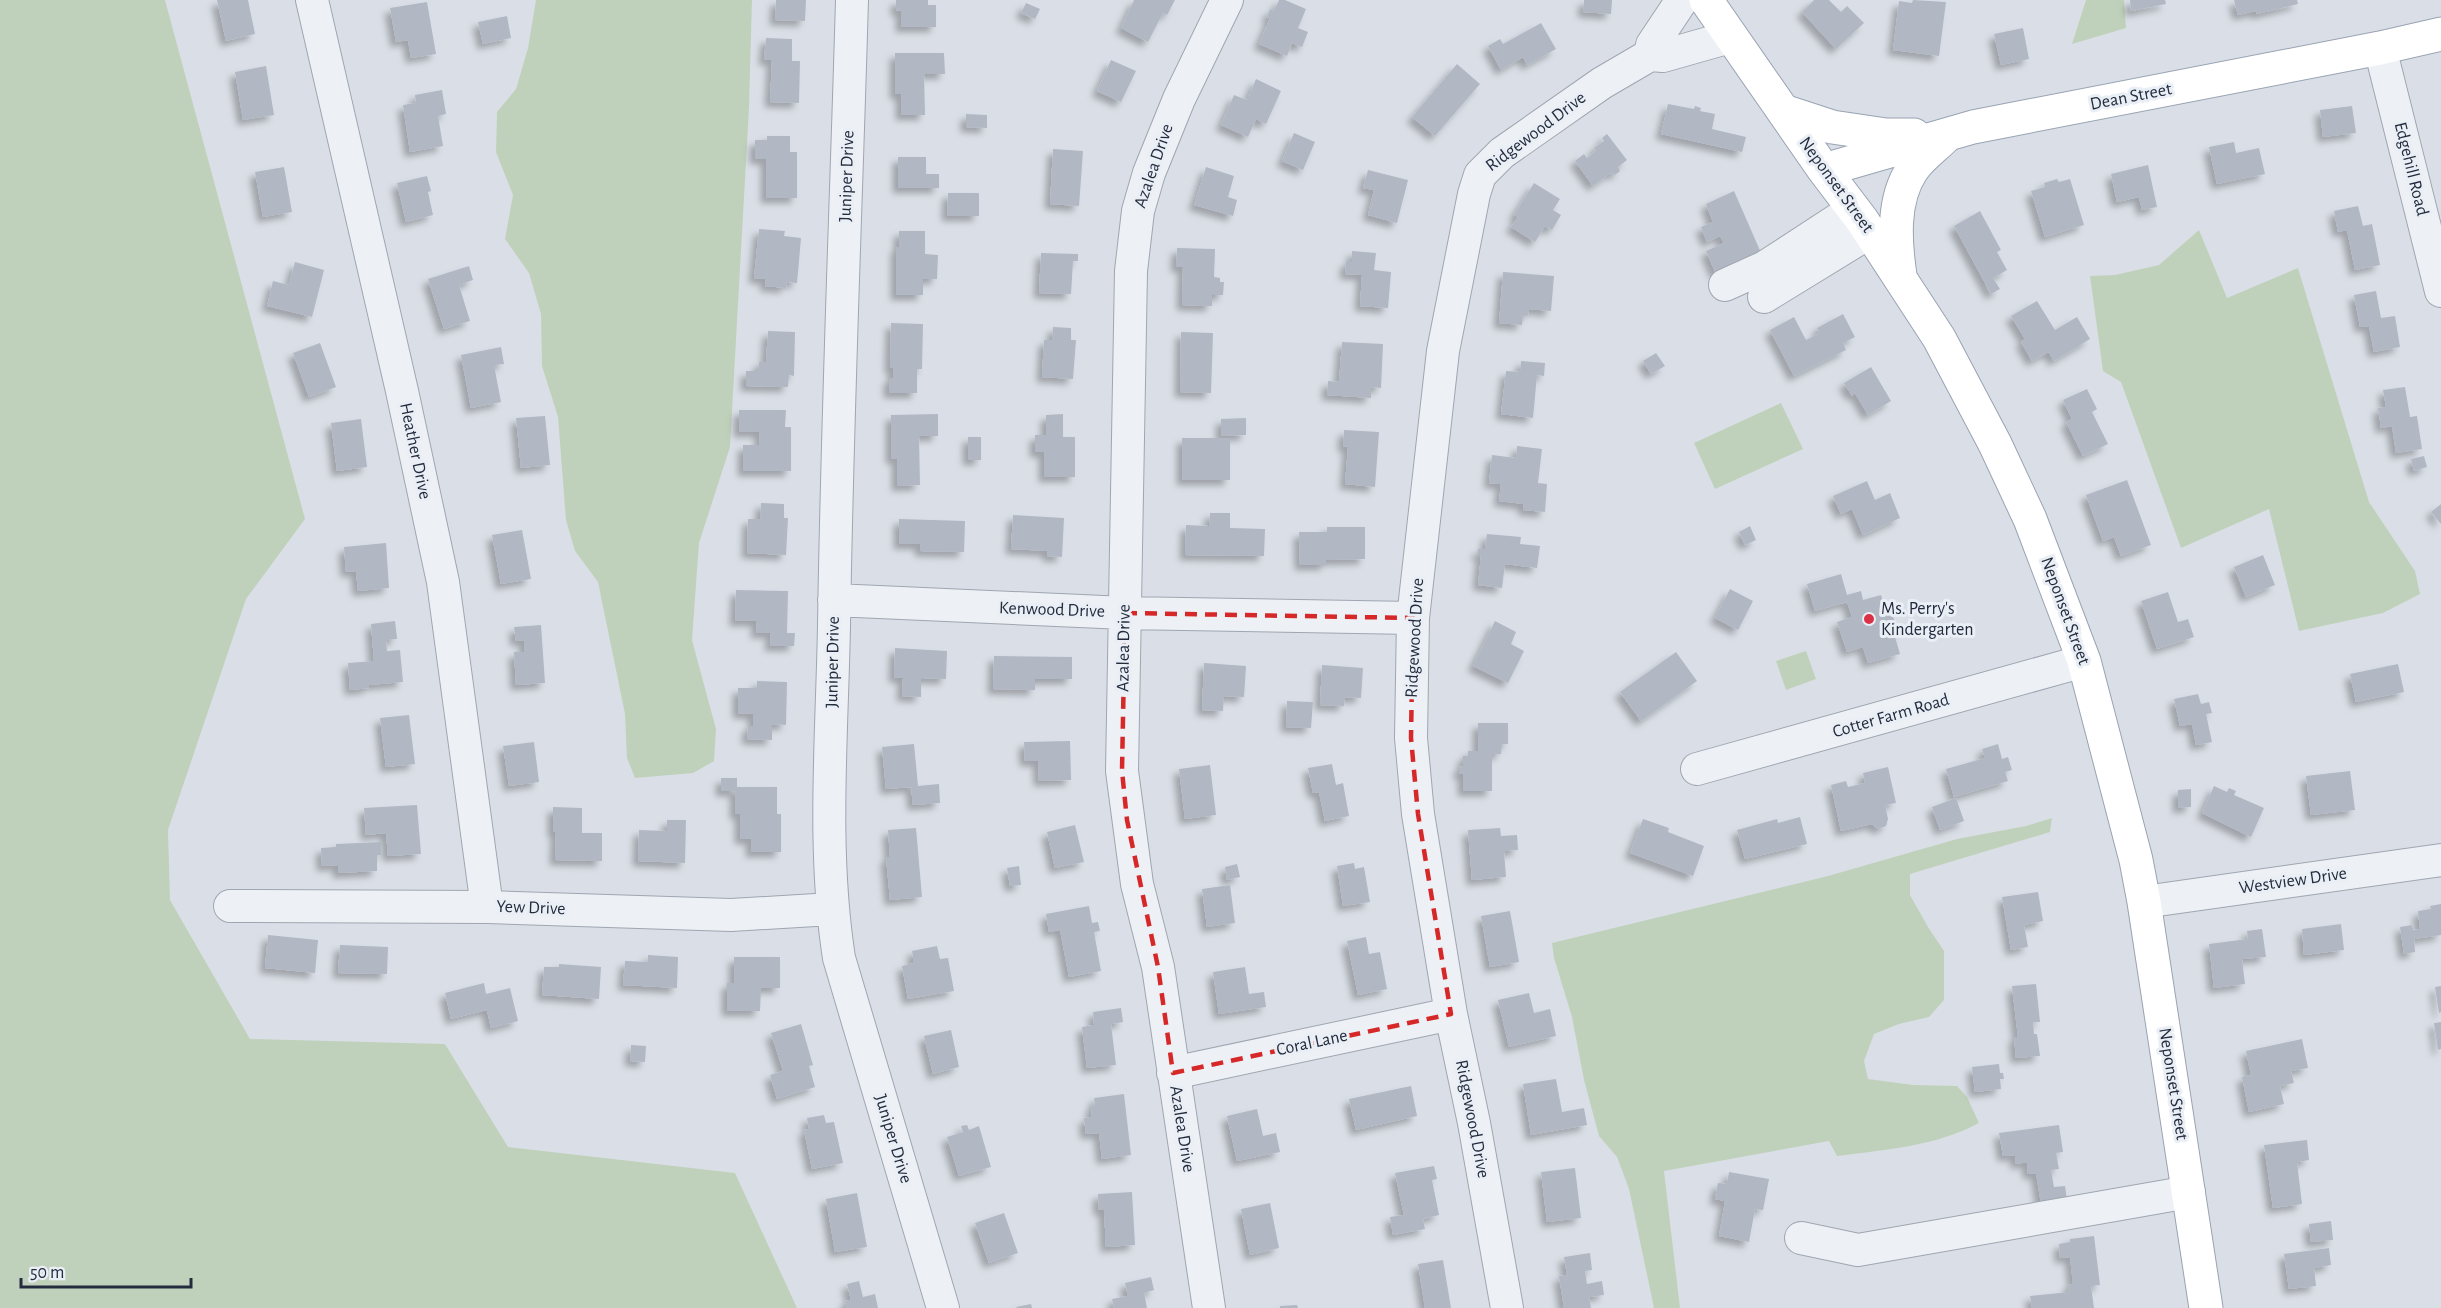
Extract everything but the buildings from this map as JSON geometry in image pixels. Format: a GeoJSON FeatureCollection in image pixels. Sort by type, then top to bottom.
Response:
{"type":"FeatureCollection","features":[{"type":"Feature","properties":{"kind":"main road","name":"Neponset Street"},"geometry":{"type":"LineString","coordinates":[[1706,0],[1824,170],[1862,220],[1939,338],[1995,444],[2030,519],[2084,661],[2136,860],[2190,1192],[2206,1308]]}},
{"type":"Feature","properties":{"kind":"main road","name":"Dean Street"},"geometry":{"type":"LineString","coordinates":[[1824,170],[1973,128],[2441,34]]}},
{"type":"Feature","properties":{"kind":"main road"},"geometry":{"type":"LineString","coordinates":[[1783,111],[1840,128],[1886,135],[1946,135]]}},
{"type":"Feature","properties":{"kind":"main road"},"geometry":{"type":"LineString","coordinates":[[1901,279],[1895,244],[1900,197],[1912,170],[1946,135]]}},
{"type":"Feature","properties":{"kind":"street","name":"Heather Drive"},"geometry":{"type":"LineString","coordinates":[[312,0],[402,390],[443,582],[487,907]]}},
{"type":"Feature","properties":{"kind":"street","name":"Juniper Drive"},"geometry":{"type":"LineString","coordinates":[[852,0],[834,600],[830,841],[832,909],[839,958],[943,1308]]}},
{"type":"Feature","properties":{"kind":"street","name":"Azalea Drive"},"geometry":{"type":"LineString","coordinates":[[1209,1308],[1158,967],[1137,884],[1122,771],[1131,271],[1138,211],[1149,173],[1179,99],[1227,0]]}},
{"type":"Feature","properties":{"kind":"street"},"geometry":{"type":"LineString","coordinates":[[1650,55],[1652,45],[1682,0]]}},
{"type":"Feature","properties":{"kind":"street","name":"Ridgewood Drive"},"geometry":{"type":"LineString","coordinates":[[1507,1308],[1474,1123],[1451,1014],[1417,803],[1411,738],[1413,618],[1443,351],[1474,194],[1480,175],[1502,153],[1520,140],[1602,83],[1650,55],[1663,56],[1730,37]]}},
{"type":"Feature","properties":{"kind":"street","name":"Edgehill Road"},"geometry":{"type":"LineString","coordinates":[[2380,48],[2441,291]]}},
{"type":"Feature","properties":{"kind":"street"},"geometry":{"type":"LineString","coordinates":[[1725,285],[1862,220]]}},
{"type":"Feature","properties":{"kind":"street"},"geometry":{"type":"LineString","coordinates":[[1764,297],[1862,220]]}},
{"type":"Feature","properties":{"kind":"street","name":"Kenwood Drive"},"geometry":{"type":"LineString","coordinates":[[834,600],[1125,613],[1413,618]]}},
{"type":"Feature","properties":{"kind":"street","name":"Cotter Farm Road"},"geometry":{"type":"LineString","coordinates":[[1697,769],[2084,661]]}},
{"type":"Feature","properties":{"kind":"street","name":"Westview Drive"},"geometry":{"type":"LineString","coordinates":[[2144,902],[2441,860]]}},
{"type":"Feature","properties":{"kind":"street","name":"Yew Drive"},"geometry":{"type":"LineString","coordinates":[[230,906],[487,907],[731,915],[832,909]]}},
{"type":"Feature","properties":{"kind":"street","name":"Coral Lane"},"geometry":{"type":"LineString","coordinates":[[1173,1073],[1451,1014]]}},
{"type":"Feature","properties":{"kind":"street"},"geometry":{"type":"LineString","coordinates":[[1801,1238],[1858,1250],[2190,1192]]}},
{"type":"Feature","properties":{"kind":"highlighted area"},"geometry":{"type":"Polygon","coordinates":[[[1125,613],[1413,618],[1411,738],[1418,814],[1451,1014],[1173,1073],[1158,967],[1127,820],[1122,771],[1125,613]]]}},
{"type":"Feature","properties":{"kind":"green space"},"geometry":{"type":"Polygon","coordinates":[[[0,0],[165,0],[305,519],[246,599],[168,830],[170,900],[250,1039],[445,1044],[508,1147],[735,1173],[797,1308],[0,1308],[0,0]]]}},
{"type":"Feature","properties":{"kind":"green space"},"geometry":{"type":"Polygon","coordinates":[[[536,0],[752,0],[749,108],[730,447],[699,543],[692,640],[716,729],[714,761],[693,773],[635,778],[627,758],[625,714],[598,582],[575,551],[566,520],[558,417],[542,366],[541,314],[529,273],[505,239],[513,195],[496,152],[497,112],[516,89],[528,48],[536,0]]]}},
{"type":"Feature","properties":{"kind":"green space"},"geometry":{"type":"Polygon","coordinates":[[[2086,0],[2124,0],[2126,28],[2072,44],[2086,0]]]}},
{"type":"Feature","properties":{"kind":"green space"},"geometry":{"type":"Polygon","coordinates":[[[2199,230],[2227,298],[2298,268],[2369,502],[2415,571],[2420,594],[2383,613],[2299,631],[2269,509],[2181,548],[2121,382],[2103,371],[2090,276],[2115,275],[2159,265],[2199,230]]]}},
{"type":"Feature","properties":{"kind":"green space"},"geometry":{"type":"Polygon","coordinates":[[[1781,403],[1803,449],[1715,489],[1694,443],[1781,403]]]}},
{"type":"Feature","properties":{"kind":"green space"},"geometry":{"type":"Polygon","coordinates":[[[1806,651],[1816,679],[1786,690],[1776,661],[1806,651]]]}},
{"type":"Feature","properties":{"kind":"green space"},"geometry":{"type":"Polygon","coordinates":[[[2052,818],[2050,832],[1910,874],[1910,895],[1944,951],[1944,1000],[1929,1017],[1899,1024],[1874,1034],[1864,1061],[1868,1079],[1913,1085],[1957,1086],[1967,1097],[1979,1123],[1946,1137],[1892,1149],[1837,1156],[1829,1141],[1664,1171],[1680,1308],[1654,1308],[1629,1189],[1617,1157],[1599,1136],[1584,1080],[1572,1017],[1554,958],[1552,943],[1828,876],[1957,839],[2026,826],[2052,818]]]}},
{"type":"Feature","properties":{"kind":"place","name":"Ms. Perry's Kindergarten"},"geometry":{"type":"Point","coordinates":[1869,619]}}]}
